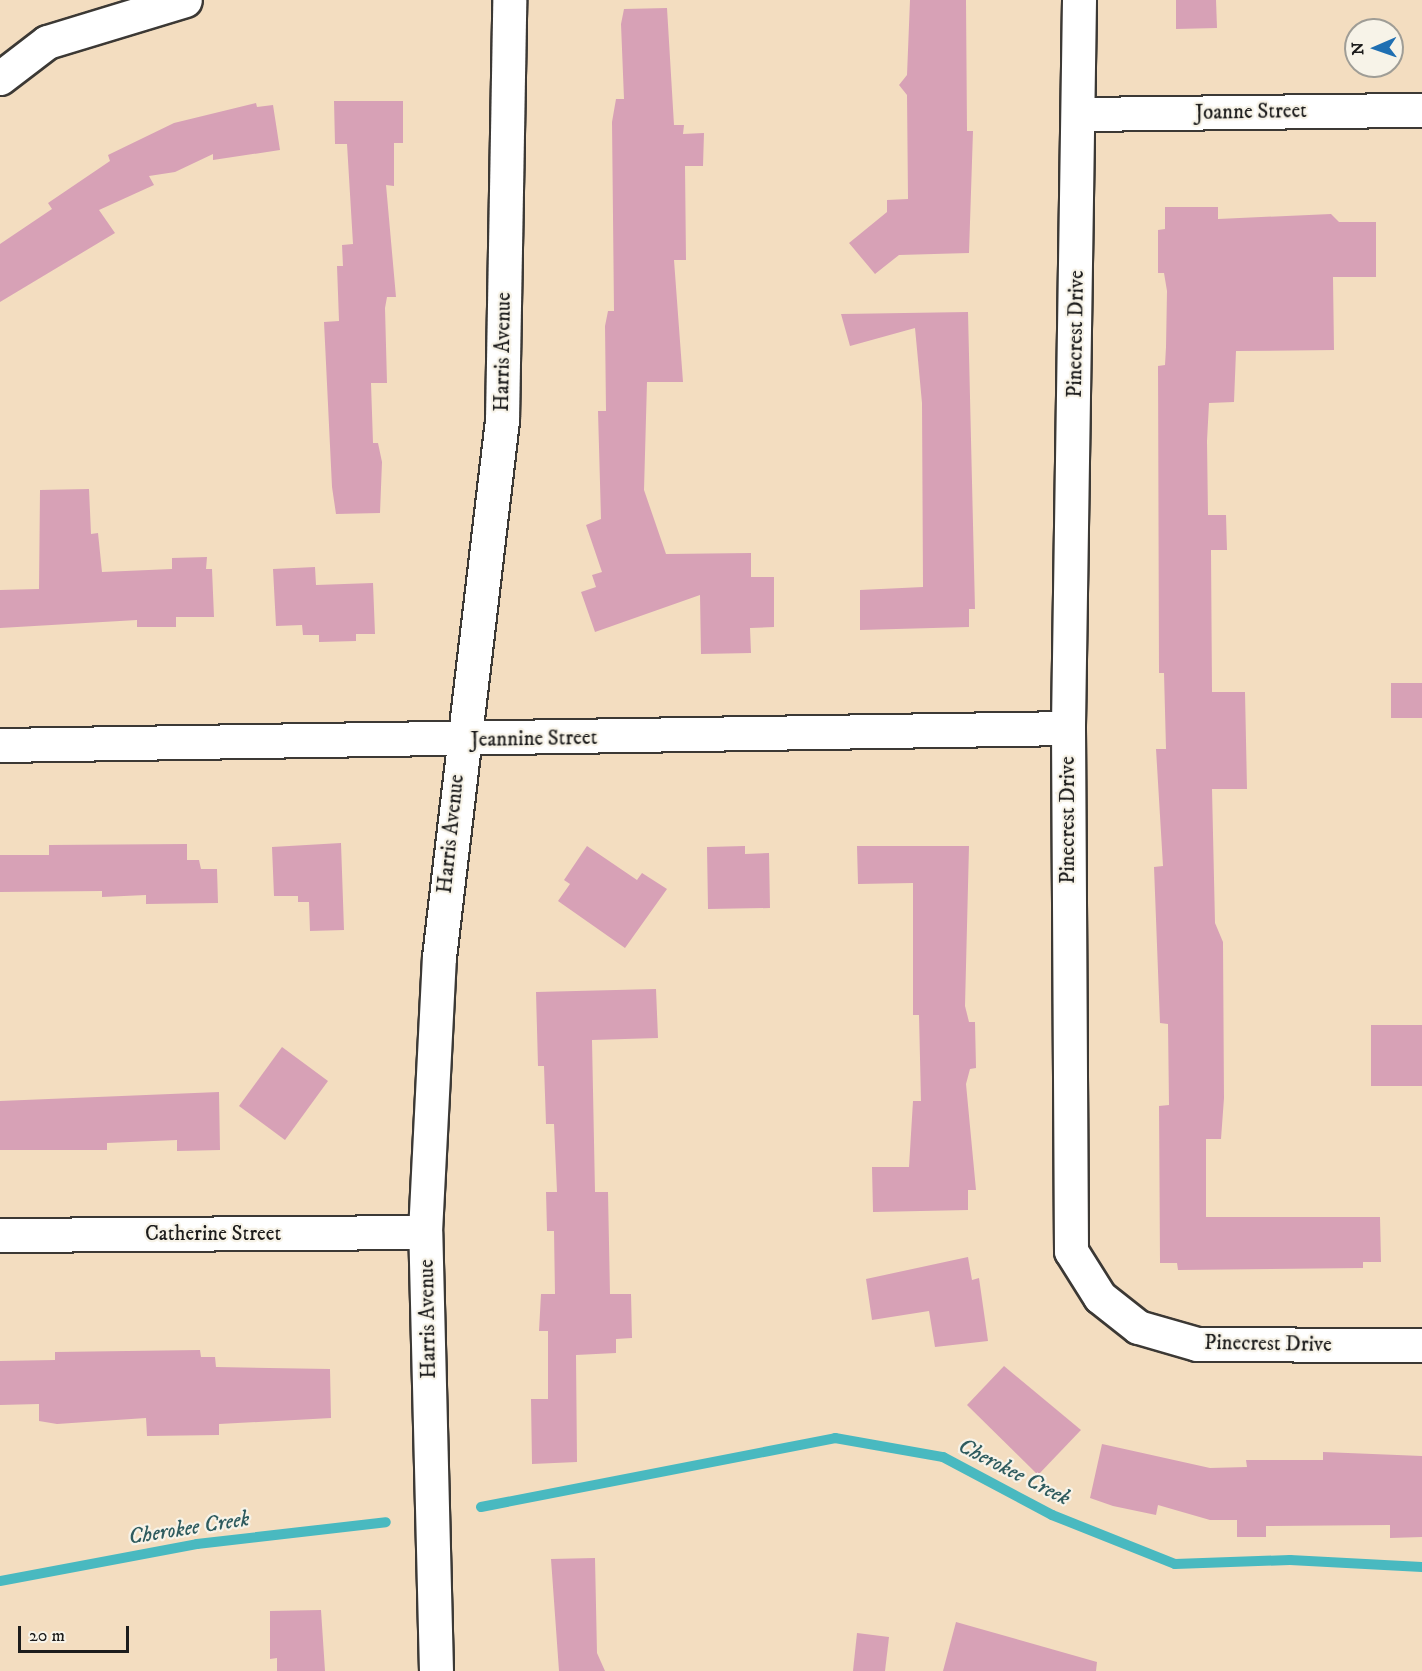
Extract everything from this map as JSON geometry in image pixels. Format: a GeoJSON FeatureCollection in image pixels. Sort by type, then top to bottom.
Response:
{"type":"FeatureCollection","features":[{"type":"Feature","properties":{"kind":"street"},"geometry":{"type":"LineString","coordinates":[[0,78],[47,42],[185,0]]}},
{"type":"Feature","properties":{"kind":"street","name":"Harris Avenue"},"geometry":{"type":"LineString","coordinates":[[436,1671],[426,1232],[439,957],[461,740],[502,420],[509,0]]}},
{"type":"Feature","properties":{"kind":"street","name":"Pinecrest Drive"},"geometry":{"type":"LineString","coordinates":[[1079,0],[1081,114],[1068,728],[1071,1251],[1101,1297],[1138,1327],[1197,1344],[1422,1345]]}},
{"type":"Feature","properties":{"kind":"street","name":"Joanne Street"},"geometry":{"type":"LineString","coordinates":[[1081,114],[1422,110]]}},
{"type":"Feature","properties":{"kind":"street","name":"Jeannine Street"},"geometry":{"type":"LineString","coordinates":[[0,745],[461,740],[1068,728]]}},
{"type":"Feature","properties":{"kind":"street","name":"Catherine Street"},"geometry":{"type":"LineString","coordinates":[[0,1235],[426,1232]]}},
{"type":"Feature","properties":{"kind":"building"},"geometry":{"type":"Polygon","coordinates":[[[910,0],[966,0],[967,131],[973,131],[969,253],[899,255],[875,274],[849,243],[887,212],[887,200],[908,199],[907,95],[899,85],[907,75],[910,0]]]}},
{"type":"Feature","properties":{"kind":"building"},"geometry":{"type":"Polygon","coordinates":[[[1176,0],[1216,0],[1217,28],[1176,29],[1176,0]]]}},
{"type":"Feature","properties":{"kind":"building"},"geometry":{"type":"Polygon","coordinates":[[[667,8],[674,125],[684,125],[683,134],[704,133],[703,166],[685,166],[686,260],[674,260],[683,382],[647,382],[644,490],[666,554],[751,553],[751,577],[774,577],[774,627],[750,628],[751,653],[701,654],[700,595],[595,632],[581,592],[596,587],[592,575],[602,572],[586,525],[601,519],[598,411],[606,411],[605,326],[608,311],[614,311],[612,122],[616,99],[624,99],[621,24],[624,9],[667,8]]]}},
{"type":"Feature","properties":{"kind":"building"},"geometry":{"type":"Polygon","coordinates":[[[334,101],[403,101],[403,143],[394,143],[394,186],[386,185],[396,297],[387,297],[385,308],[387,383],[371,383],[373,443],[378,443],[382,462],[380,513],[336,514],[332,487],[324,322],[339,321],[337,266],[343,266],[342,245],[353,244],[347,144],[335,144],[334,101]]]}},
{"type":"Feature","properties":{"kind":"building"},"geometry":{"type":"Polygon","coordinates":[[[256,103],[257,107],[273,105],[280,150],[213,160],[213,154],[175,172],[149,176],[154,185],[99,210],[115,233],[0,302],[0,244],[52,209],[48,203],[110,161],[108,155],[174,123],[256,103]]]}},
{"type":"Feature","properties":{"kind":"building"},"geometry":{"type":"Polygon","coordinates":[[[1165,207],[1218,207],[1218,219],[1331,214],[1339,222],[1376,222],[1376,277],[1333,277],[1334,350],[1236,351],[1234,402],[1209,403],[1207,441],[1208,515],[1226,515],[1227,550],[1211,550],[1212,692],[1245,692],[1247,789],[1212,789],[1215,923],[1223,942],[1224,1098],[1221,1139],[1206,1139],[1206,1217],[1380,1217],[1381,1262],[1363,1262],[1363,1268],[1178,1270],[1177,1263],[1160,1263],[1159,1106],[1169,1105],[1168,1024],[1160,1023],[1154,867],[1163,866],[1156,749],[1166,749],[1164,673],[1159,673],[1158,366],[1165,365],[1166,347],[1167,291],[1164,273],[1158,273],[1158,230],[1165,229],[1165,207]]]}},
{"type":"Feature","properties":{"kind":"building"},"geometry":{"type":"Polygon","coordinates":[[[968,312],[975,609],[969,609],[969,627],[860,630],[860,590],[923,587],[922,403],[915,328],[850,346],[841,314],[968,312]]]}},
{"type":"Feature","properties":{"kind":"building"},"geometry":{"type":"Polygon","coordinates":[[[89,489],[91,534],[98,533],[102,572],[172,569],[172,558],[207,557],[206,569],[212,569],[214,617],[176,617],[176,627],[137,627],[137,620],[0,628],[0,590],[39,589],[40,490],[89,489]]]}},
{"type":"Feature","properties":{"kind":"building"},"geometry":{"type":"Polygon","coordinates":[[[315,567],[316,585],[373,583],[375,634],[356,634],[356,641],[319,642],[319,635],[303,635],[302,625],[276,626],[273,569],[315,567]]]}},
{"type":"Feature","properties":{"kind":"building"},"geometry":{"type":"Polygon","coordinates":[[[1391,683],[1422,683],[1422,718],[1391,718],[1391,683]]]}},
{"type":"Feature","properties":{"kind":"building"},"geometry":{"type":"Polygon","coordinates":[[[341,843],[344,930],[310,931],[309,902],[298,902],[298,896],[274,896],[272,847],[341,843]]]}},
{"type":"Feature","properties":{"kind":"building"},"geometry":{"type":"Polygon","coordinates":[[[187,844],[187,860],[199,860],[201,869],[217,869],[218,903],[146,904],[146,895],[102,897],[102,891],[0,892],[0,855],[49,855],[49,845],[187,844]]]}},
{"type":"Feature","properties":{"kind":"building"},"geometry":{"type":"Polygon","coordinates":[[[587,846],[637,880],[642,873],[667,889],[625,948],[558,901],[570,884],[564,880],[587,846]]]}},
{"type":"Feature","properties":{"kind":"building"},"geometry":{"type":"Polygon","coordinates":[[[745,846],[745,854],[769,853],[770,908],[708,909],[707,847],[745,846]]]}},
{"type":"Feature","properties":{"kind":"building"},"geometry":{"type":"Polygon","coordinates":[[[857,846],[969,846],[965,1006],[969,1022],[975,1022],[976,1068],[970,1069],[966,1084],[976,1190],[968,1190],[968,1210],[873,1212],[872,1167],[909,1167],[913,1101],[921,1101],[919,1015],[913,1015],[913,883],[858,884],[857,846]]]}},
{"type":"Feature","properties":{"kind":"building"},"geometry":{"type":"Polygon","coordinates":[[[656,989],[658,1038],[592,1040],[595,1192],[608,1192],[610,1294],[631,1294],[632,1338],[616,1339],[616,1353],[576,1355],[577,1462],[532,1464],[531,1399],[548,1399],[548,1331],[539,1331],[541,1294],[555,1294],[554,1231],[547,1231],[546,1192],[557,1192],[554,1124],[546,1124],[544,1066],[538,1066],[536,992],[656,989]]]}},
{"type":"Feature","properties":{"kind":"building"},"geometry":{"type":"Polygon","coordinates":[[[1371,1025],[1422,1025],[1422,1086],[1371,1086],[1371,1025]]]}},
{"type":"Feature","properties":{"kind":"building"},"geometry":{"type":"Polygon","coordinates":[[[282,1047],[328,1081],[285,1140],[239,1106],[282,1047]]]}},
{"type":"Feature","properties":{"kind":"building"},"geometry":{"type":"Polygon","coordinates":[[[219,1092],[220,1150],[177,1151],[177,1140],[107,1143],[107,1150],[0,1150],[0,1101],[219,1092]]]}},
{"type":"Feature","properties":{"kind":"building"},"geometry":{"type":"Polygon","coordinates":[[[968,1257],[972,1280],[979,1278],[988,1341],[935,1347],[929,1311],[872,1320],[866,1279],[968,1257]]]}},
{"type":"Feature","properties":{"kind":"building"},"geometry":{"type":"Polygon","coordinates":[[[200,1350],[201,1357],[215,1357],[216,1367],[330,1369],[331,1418],[219,1424],[219,1435],[147,1436],[146,1418],[57,1424],[39,1421],[39,1404],[0,1405],[0,1361],[55,1360],[55,1352],[200,1350]]]}},
{"type":"Feature","properties":{"kind":"building"},"geometry":{"type":"Polygon","coordinates":[[[1004,1366],[1081,1430],[1038,1475],[967,1405],[1004,1366]]]}},
{"type":"Feature","properties":{"kind":"building"},"geometry":{"type":"Polygon","coordinates":[[[1102,1444],[1210,1468],[1247,1467],[1246,1460],[1323,1460],[1323,1452],[1422,1456],[1422,1537],[1390,1538],[1390,1525],[1266,1526],[1266,1537],[1237,1537],[1237,1520],[1210,1520],[1158,1505],[1156,1515],[1113,1506],[1090,1498],[1102,1444]]]}},
{"type":"Feature","properties":{"kind":"building"},"geometry":{"type":"Polygon","coordinates":[[[595,1558],[597,1653],[605,1671],[559,1671],[551,1559],[595,1558]]]}},
{"type":"Feature","properties":{"kind":"building"},"geometry":{"type":"Polygon","coordinates":[[[321,1610],[325,1671],[277,1671],[277,1658],[270,1659],[270,1611],[321,1610]]]}},
{"type":"Feature","properties":{"kind":"building"},"geometry":{"type":"Polygon","coordinates":[[[956,1622],[1097,1662],[1096,1671],[943,1671],[956,1622]]]}},
{"type":"Feature","properties":{"kind":"building"},"geometry":{"type":"Polygon","coordinates":[[[857,1633],[889,1637],[885,1671],[853,1671],[857,1633]]]}},
{"type":"Feature","properties":{"kind":"waterway","name":"Cherokee Creek"},"geometry":{"type":"LineString","coordinates":[[481,1507],[835,1438],[943,1457],[1052,1515],[1175,1564],[1290,1560],[1422,1567]]}},
{"type":"Feature","properties":{"kind":"waterway","name":"Cherokee Creek"},"geometry":{"type":"LineString","coordinates":[[0,1581],[197,1544],[386,1522]]}}]}
